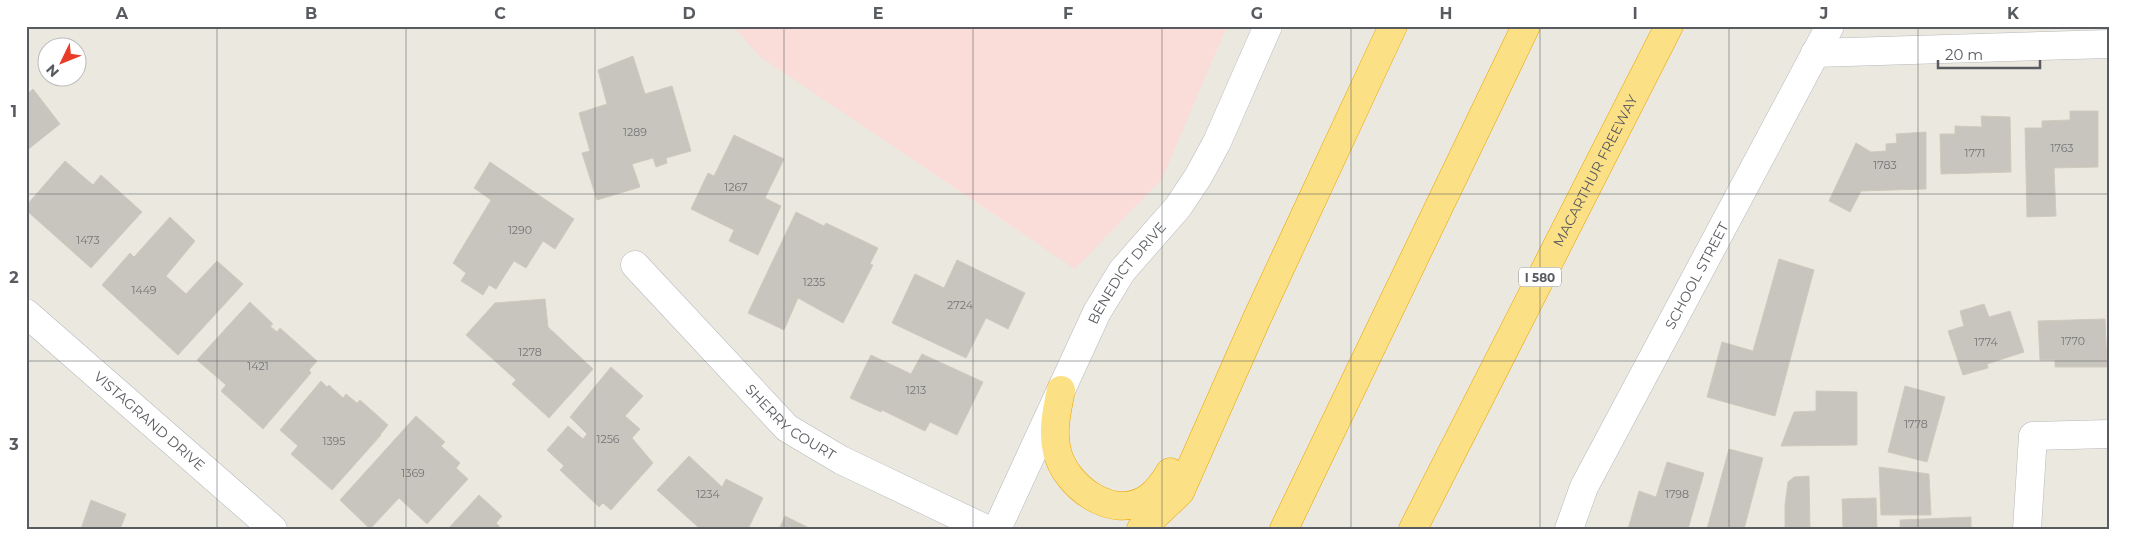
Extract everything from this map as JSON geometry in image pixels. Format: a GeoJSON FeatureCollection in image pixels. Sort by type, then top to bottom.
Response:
{"type":"FeatureCollection","features":[{"type":"Feature","properties":{"kind":"highway"},"geometry":{"type":"LineString","coordinates":[[1141,529],[1180,492],[1258,316],[1393,26]]}},
{"type":"Feature","properties":{"kind":"highway"},"geometry":{"type":"LineString","coordinates":[[1284,529],[1526,26]]}},
{"type":"Feature","properties":{"kind":"highway","name":"MACARTHUR FREEWAY"},"geometry":{"type":"LineString","coordinates":[[1413,529],[1669,26]]}},
{"type":"Feature","properties":{"kind":"highway"},"geometry":{"type":"LineString","coordinates":[[1061,390],[1055,428],[1057,452],[1074,484],[1101,502],[1122,506],[1147,499],[1163,484],[1258,316]]}},
{"type":"Feature","properties":{"kind":"street","name":"BENEDICT DRIVE"},"geometry":{"type":"LineString","coordinates":[[997,529],[1110,289],[1122,271],[1178,207],[1198,177],[1217,142],[1268,26]]}},
{"type":"Feature","properties":{"kind":"street","name":"SCHOOL STREET"},"geometry":{"type":"LineString","coordinates":[[1570,529],[1584,487],[1830,26]]}},
{"type":"Feature","properties":{"kind":"street"},"geometry":{"type":"LineString","coordinates":[[1816,53],[2109,44]]}},
{"type":"Feature","properties":{"kind":"street","name":"SHERRY COURT"},"geometry":{"type":"LineString","coordinates":[[635,264],[787,428],[841,460],[986,529]]}},
{"type":"Feature","properties":{"kind":"street","name":"VISTAGRAND DRIVE"},"geometry":{"type":"LineString","coordinates":[[26,313],[273,529]]}},
{"type":"Feature","properties":{"kind":"street"},"geometry":{"type":"LineString","coordinates":[[2027,529],[2033,436],[2109,434]]}},
{"type":"Feature","properties":{"kind":"shaded area"},"geometry":{"type":"Polygon","coordinates":[[[733,26],[1227,26],[1162,179],[1075,269],[759,56],[733,26]]]}},
{"type":"Feature","properties":{"kind":"building"},"geometry":{"type":"Polygon","coordinates":[[[633,56],[645,94],[672,86],[691,151],[666,158],[667,163],[656,167],[653,158],[632,164],[640,187],[597,200],[582,153],[590,151],[579,113],[607,104],[598,70],[633,56]]]}},
{"type":"Feature","properties":{"kind":"building"},"geometry":{"type":"Polygon","coordinates":[[[33,89],[60,124],[26,151],[26,95],[33,89]]]}},
{"type":"Feature","properties":{"kind":"building"},"geometry":{"type":"Polygon","coordinates":[[[2070,111],[2098,111],[2098,167],[2054,168],[2056,216],[2027,217],[2025,128],[2042,128],[2042,121],[2070,120],[2070,111]]]}},
{"type":"Feature","properties":{"kind":"building"},"geometry":{"type":"Polygon","coordinates":[[[1981,116],[2010,117],[2011,172],[1941,174],[1940,134],[1955,134],[1955,126],[1982,127],[1981,116]]]}},
{"type":"Feature","properties":{"kind":"building"},"geometry":{"type":"Polygon","coordinates":[[[1926,132],[1926,189],[1861,191],[1850,212],[1829,201],[1856,143],[1871,152],[1886,151],[1886,144],[1897,143],[1896,134],[1926,132]]]}},
{"type":"Feature","properties":{"kind":"building"},"geometry":{"type":"Polygon","coordinates":[[[734,135],[784,159],[765,198],[781,206],[758,255],[729,241],[734,230],[691,209],[708,173],[714,176],[734,135]]]}},
{"type":"Feature","properties":{"kind":"building"},"geometry":{"type":"Polygon","coordinates":[[[65,161],[93,185],[101,175],[142,212],[91,268],[26,210],[26,206],[65,161]]]}},
{"type":"Feature","properties":{"kind":"building"},"geometry":{"type":"Polygon","coordinates":[[[490,162],[574,219],[555,249],[543,241],[526,268],[514,261],[496,289],[489,285],[483,295],[461,281],[466,273],[453,263],[491,200],[474,188],[490,162]]]}},
{"type":"Feature","properties":{"kind":"building"},"geometry":{"type":"Polygon","coordinates":[[[796,212],[824,226],[826,223],[878,248],[870,264],[873,265],[843,323],[798,298],[784,330],[748,313],[796,212]]]}},
{"type":"Feature","properties":{"kind":"building"},"geometry":{"type":"Polygon","coordinates":[[[170,217],[195,241],[166,276],[186,294],[217,261],[243,284],[178,355],[102,285],[130,253],[134,257],[170,217]]]}},
{"type":"Feature","properties":{"kind":"building"},"geometry":{"type":"Polygon","coordinates":[[[1779,259],[1814,270],[1775,416],[1707,397],[1722,342],[1753,351],[1779,259]]]}},
{"type":"Feature","properties":{"kind":"building"},"geometry":{"type":"Polygon","coordinates":[[[957,260],[1025,293],[1008,329],[986,318],[966,358],[892,323],[915,274],[944,288],[957,260]]]}},
{"type":"Feature","properties":{"kind":"building"},"geometry":{"type":"Polygon","coordinates":[[[545,299],[548,327],[593,369],[549,418],[512,384],[516,380],[466,335],[495,303],[545,299]]]}},
{"type":"Feature","properties":{"kind":"building"},"geometry":{"type":"Polygon","coordinates":[[[250,302],[273,324],[270,326],[277,332],[280,328],[317,361],[309,370],[311,373],[263,429],[221,391],[226,385],[197,360],[250,302]]]}},
{"type":"Feature","properties":{"kind":"building"},"geometry":{"type":"Polygon","coordinates":[[[1984,304],[1989,317],[2010,311],[2024,352],[1987,364],[1988,368],[1963,375],[1948,331],[1964,326],[1960,311],[1984,304]]]}},
{"type":"Feature","properties":{"kind":"building"},"geometry":{"type":"Polygon","coordinates":[[[2105,319],[2107,367],[2055,367],[2055,360],[2040,360],[2038,321],[2105,319]]]}},
{"type":"Feature","properties":{"kind":"building"},"geometry":{"type":"Polygon","coordinates":[[[922,354],[983,382],[957,435],[930,422],[925,431],[882,410],[881,412],[850,398],[871,355],[911,374],[922,354]]]}},
{"type":"Feature","properties":{"kind":"building"},"geometry":{"type":"Polygon","coordinates":[[[611,367],[643,396],[625,416],[640,429],[632,438],[653,463],[611,510],[603,503],[599,507],[560,470],[564,466],[547,450],[568,426],[583,439],[587,434],[570,417],[611,367]]]}},
{"type":"Feature","properties":{"kind":"building"},"geometry":{"type":"Polygon","coordinates":[[[321,381],[327,387],[329,385],[343,398],[346,394],[357,403],[360,400],[388,425],[332,490],[291,454],[298,446],[280,430],[321,381]]]}},
{"type":"Feature","properties":{"kind":"building"},"geometry":{"type":"Polygon","coordinates":[[[1905,386],[1945,397],[1927,462],[1888,452],[1905,386]]]}},
{"type":"Feature","properties":{"kind":"building"},"geometry":{"type":"Polygon","coordinates":[[[1816,391],[1857,392],[1857,445],[1781,446],[1794,412],[1816,411],[1816,391]]]}},
{"type":"Feature","properties":{"kind":"building"},"geometry":{"type":"Polygon","coordinates":[[[416,416],[445,442],[441,446],[460,463],[456,468],[468,479],[427,524],[399,498],[370,529],[340,500],[416,416]]]}},
{"type":"Feature","properties":{"kind":"building"},"geometry":{"type":"Polygon","coordinates":[[[1729,449],[1763,458],[1744,529],[1707,529],[1729,449]]]}},
{"type":"Feature","properties":{"kind":"building"},"geometry":{"type":"Polygon","coordinates":[[[689,456],[722,487],[726,479],[763,498],[748,529],[697,529],[698,527],[657,490],[689,456]]]}},
{"type":"Feature","properties":{"kind":"building"},"geometry":{"type":"Polygon","coordinates":[[[1667,462],[1704,473],[1688,529],[1628,529],[1639,491],[1656,497],[1667,462]]]}},
{"type":"Feature","properties":{"kind":"building"},"geometry":{"type":"Polygon","coordinates":[[[1879,467],[1929,474],[1931,515],[1881,515],[1879,467]]]}},
{"type":"Feature","properties":{"kind":"building"},"geometry":{"type":"Polygon","coordinates":[[[1809,476],[1810,529],[1785,529],[1785,505],[1788,482],[1794,477],[1809,476]]]}},
{"type":"Feature","properties":{"kind":"building"},"geometry":{"type":"Polygon","coordinates":[[[479,495],[502,516],[496,523],[502,529],[448,529],[479,495]]]}},
{"type":"Feature","properties":{"kind":"building"},"geometry":{"type":"Polygon","coordinates":[[[1876,498],[1877,529],[1843,529],[1842,499],[1876,498]]]}},
{"type":"Feature","properties":{"kind":"building"},"geometry":{"type":"Polygon","coordinates":[[[91,500],[126,514],[120,529],[81,529],[91,500]]]}},
{"type":"Feature","properties":{"kind":"building"},"geometry":{"type":"Polygon","coordinates":[[[785,516],[811,529],[779,529],[785,516]]]}},
{"type":"Feature","properties":{"kind":"building"},"geometry":{"type":"Polygon","coordinates":[[[1971,517],[1971,529],[1900,529],[1900,520],[1971,517]]]}}]}
